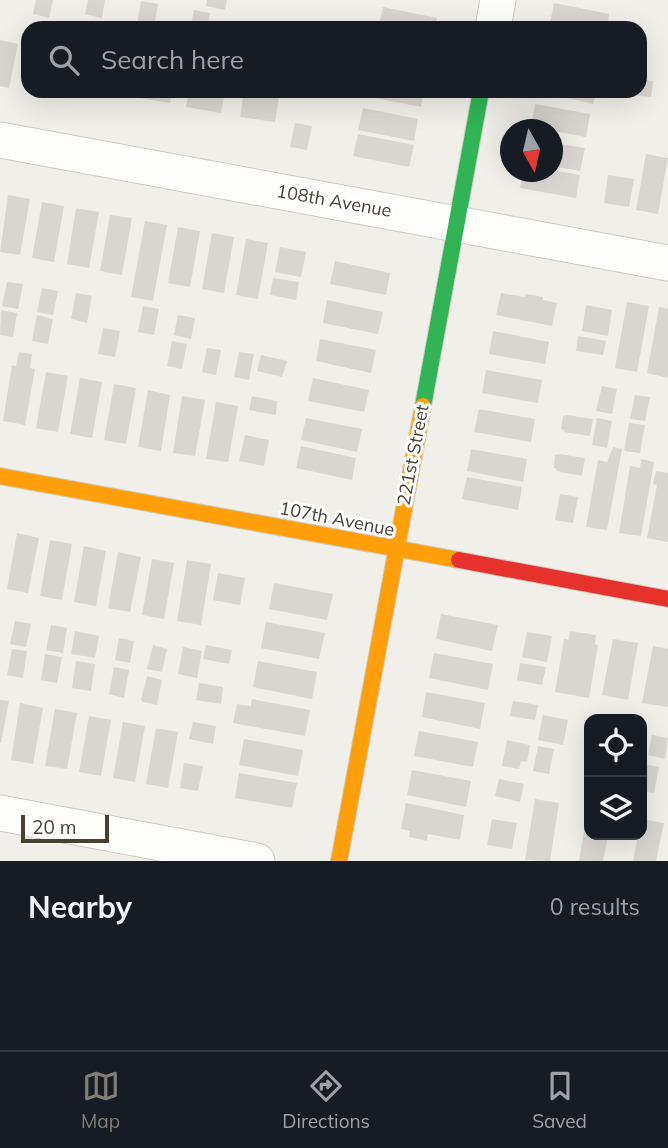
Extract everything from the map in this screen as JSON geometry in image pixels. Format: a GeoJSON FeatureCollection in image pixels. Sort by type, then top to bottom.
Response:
{"type":"FeatureCollection","features":[{"type":"Feature","properties":{"kind":"street"},"geometry":{"type":"LineString","coordinates":[[494,21],[498,0]]}},
{"type":"Feature","properties":{"kind":"street","name":"221st Street"},"geometry":{"type":"LineString","coordinates":[[339,861],[480,98]]}},
{"type":"Feature","properties":{"kind":"street","name":"108th Avenue"},"geometry":{"type":"LineString","coordinates":[[0,140],[668,263]]}},
{"type":"Feature","properties":{"kind":"street","name":"107th Avenue"},"geometry":{"type":"LineString","coordinates":[[0,476],[668,599]]}},
{"type":"Feature","properties":{"kind":"street"},"geometry":{"type":"LineString","coordinates":[[0,813],[257,861]]}},
{"type":"Feature","properties":{"kind":"building"},"geometry":{"type":"Polygon","coordinates":[[[36,0],[53,0],[49,18],[33,14],[36,0]]]}},
{"type":"Feature","properties":{"kind":"building"},"geometry":{"type":"Polygon","coordinates":[[[88,0],[105,0],[102,18],[85,14],[88,0]]]}},
{"type":"Feature","properties":{"kind":"building"},"geometry":{"type":"Polygon","coordinates":[[[207,0],[227,0],[225,10],[206,6],[207,0]]]}},
{"type":"Feature","properties":{"kind":"building"},"geometry":{"type":"Polygon","coordinates":[[[141,1],[158,4],[155,21],[138,21],[141,1]]]}},
{"type":"Feature","properties":{"kind":"building"},"geometry":{"type":"Polygon","coordinates":[[[554,3],[609,14],[608,21],[551,21],[554,3]]]}},
{"type":"Feature","properties":{"kind":"building"},"geometry":{"type":"Polygon","coordinates":[[[383,7],[437,18],[436,21],[380,21],[383,7]]]}},
{"type":"Feature","properties":{"kind":"building"},"geometry":{"type":"Polygon","coordinates":[[[194,10],[210,13],[208,21],[192,21],[194,10]]]}},
{"type":"Feature","properties":{"kind":"building"},"geometry":{"type":"Polygon","coordinates":[[[0,40],[18,44],[9,88],[0,86],[0,40]]]}},
{"type":"Feature","properties":{"kind":"building"},"geometry":{"type":"Polygon","coordinates":[[[647,80],[653,81],[651,97],[647,97],[647,80]]]}},
{"type":"Feature","properties":{"kind":"building"},"geometry":{"type":"Polygon","coordinates":[[[140,98],[171,98],[170,103],[140,98]]]}},
{"type":"Feature","properties":{"kind":"building"},"geometry":{"type":"Polygon","coordinates":[[[188,98],[224,98],[221,113],[186,107],[188,98]]]}},
{"type":"Feature","properties":{"kind":"building"},"geometry":{"type":"Polygon","coordinates":[[[243,98],[279,98],[275,122],[240,117],[243,98]]]}},
{"type":"Feature","properties":{"kind":"building"},"geometry":{"type":"Polygon","coordinates":[[[375,98],[423,98],[421,107],[375,98]]]}},
{"type":"Feature","properties":{"kind":"building"},"geometry":{"type":"Polygon","coordinates":[[[568,98],[594,98],[593,104],[568,98]]]}},
{"type":"Feature","properties":{"kind":"building"},"geometry":{"type":"Polygon","coordinates":[[[535,104],[590,114],[586,137],[563,133],[563,119],[532,119],[535,104]]]}},
{"type":"Feature","properties":{"kind":"building"},"geometry":{"type":"Polygon","coordinates":[[[363,108],[418,119],[414,141],[358,130],[363,108]]]}},
{"type":"Feature","properties":{"kind":"building"},"geometry":{"type":"Polygon","coordinates":[[[295,123],[312,126],[307,150],[290,147],[295,123]]]}},
{"type":"Feature","properties":{"kind":"building"},"geometry":{"type":"Polygon","coordinates":[[[358,134],[414,145],[409,167],[353,156],[358,134]]]}},
{"type":"Feature","properties":{"kind":"building"},"geometry":{"type":"Polygon","coordinates":[[[563,145],[585,148],[580,171],[563,168],[563,145]]]}},
{"type":"Feature","properties":{"kind":"building"},"geometry":{"type":"Polygon","coordinates":[[[646,154],[668,158],[658,214],[636,210],[646,154]]]}},
{"type":"Feature","properties":{"kind":"building"},"geometry":{"type":"Polygon","coordinates":[[[563,172],[580,175],[576,198],[520,188],[521,182],[563,182],[563,172]]]}},
{"type":"Feature","properties":{"kind":"building"},"geometry":{"type":"Polygon","coordinates":[[[608,175],[634,179],[629,207],[604,203],[608,175]]]}},
{"type":"Feature","properties":{"kind":"building"},"geometry":{"type":"Polygon","coordinates":[[[8,195],[30,199],[20,255],[0,252],[8,195]]]}},
{"type":"Feature","properties":{"kind":"building"},"geometry":{"type":"Polygon","coordinates":[[[42,202],[64,206],[54,262],[32,258],[42,202]]]}},
{"type":"Feature","properties":{"kind":"building"},"geometry":{"type":"Polygon","coordinates":[[[76,208],[99,212],[89,268],[67,264],[76,208]]]}},
{"type":"Feature","properties":{"kind":"building"},"geometry":{"type":"Polygon","coordinates":[[[110,215],[132,218],[122,275],[100,271],[110,215]]]}},
{"type":"Feature","properties":{"kind":"building"},"geometry":{"type":"Polygon","coordinates":[[[145,221],[167,225],[153,301],[131,297],[145,221]]]}},
{"type":"Feature","properties":{"kind":"building"},"geometry":{"type":"Polygon","coordinates":[[[178,227],[200,231],[190,287],[168,283],[178,227]]]}},
{"type":"Feature","properties":{"kind":"building"},"geometry":{"type":"Polygon","coordinates":[[[212,233],[234,237],[224,293],[202,289],[212,233]]]}},
{"type":"Feature","properties":{"kind":"building"},"geometry":{"type":"Polygon","coordinates":[[[246,239],[268,243],[258,299],[236,295],[246,239]]]}},
{"type":"Feature","properties":{"kind":"building"},"geometry":{"type":"Polygon","coordinates":[[[280,247],[306,252],[301,277],[275,272],[280,247]]]}},
{"type":"Feature","properties":{"kind":"building"},"geometry":{"type":"Polygon","coordinates":[[[335,261],[390,273],[386,295],[330,284],[335,261]]]}},
{"type":"Feature","properties":{"kind":"building"},"geometry":{"type":"Polygon","coordinates":[[[273,278],[299,282],[296,300],[270,295],[273,278]]]}},
{"type":"Feature","properties":{"kind":"building"},"geometry":{"type":"Polygon","coordinates":[[[7,282],[23,284],[18,309],[2,306],[7,282]]]}},
{"type":"Feature","properties":{"kind":"building"},"geometry":{"type":"Polygon","coordinates":[[[42,288],[58,291],[53,315],[37,312],[42,288]]]}},
{"type":"Feature","properties":{"kind":"building"},"geometry":{"type":"Polygon","coordinates":[[[76,293],[92,296],[87,323],[71,319],[76,293]]]}},
{"type":"Feature","properties":{"kind":"building"},"geometry":{"type":"Polygon","coordinates":[[[501,293],[543,297],[543,300],[557,303],[552,326],[496,315],[501,293]]]}},
{"type":"Feature","properties":{"kind":"building"},"geometry":{"type":"Polygon","coordinates":[[[327,300],[383,312],[378,334],[323,323],[327,300]]]}},
{"type":"Feature","properties":{"kind":"building"},"geometry":{"type":"Polygon","coordinates":[[[627,302],[649,306],[637,372],[615,368],[627,302]]]}},
{"type":"Feature","properties":{"kind":"building"},"geometry":{"type":"Polygon","coordinates":[[[586,305],[612,310],[608,336],[582,331],[586,305]]]}},
{"type":"Feature","properties":{"kind":"building"},"geometry":{"type":"Polygon","coordinates":[[[143,306],[159,309],[154,335],[138,332],[143,306]]]}},
{"type":"Feature","properties":{"kind":"building"},"geometry":{"type":"Polygon","coordinates":[[[659,307],[668,309],[668,378],[647,373],[659,307]]]}},
{"type":"Feature","properties":{"kind":"building"},"geometry":{"type":"Polygon","coordinates":[[[1,310],[17,313],[13,337],[0,335],[1,310]]]}},
{"type":"Feature","properties":{"kind":"building"},"geometry":{"type":"Polygon","coordinates":[[[37,315],[53,319],[48,344],[32,341],[37,315]]]}},
{"type":"Feature","properties":{"kind":"building"},"geometry":{"type":"Polygon","coordinates":[[[178,315],[195,318],[191,339],[174,335],[178,315]]]}},
{"type":"Feature","properties":{"kind":"building"},"geometry":{"type":"Polygon","coordinates":[[[103,328],[120,331],[115,357],[98,354],[103,328]]]}},
{"type":"Feature","properties":{"kind":"building"},"geometry":{"type":"Polygon","coordinates":[[[493,331],[549,342],[545,364],[489,354],[493,331]]]}},
{"type":"Feature","properties":{"kind":"building"},"geometry":{"type":"Polygon","coordinates":[[[578,336],[606,341],[603,355],[576,351],[578,336]]]}},
{"type":"Feature","properties":{"kind":"building"},"geometry":{"type":"Polygon","coordinates":[[[320,339],[376,350],[371,373],[316,361],[320,339]]]}},
{"type":"Feature","properties":{"kind":"building"},"geometry":{"type":"Polygon","coordinates":[[[172,341],[187,344],[182,369],[167,366],[172,341]]]}},
{"type":"Feature","properties":{"kind":"building"},"geometry":{"type":"Polygon","coordinates":[[[207,348],[221,350],[216,375],[202,372],[207,348]]]}},
{"type":"Feature","properties":{"kind":"building"},"geometry":{"type":"Polygon","coordinates":[[[19,352],[32,354],[30,368],[35,369],[25,425],[3,421],[12,365],[16,366],[19,352]]]}},
{"type":"Feature","properties":{"kind":"building"},"geometry":{"type":"Polygon","coordinates":[[[239,352],[254,354],[249,380],[234,377],[239,352]]]}},
{"type":"Feature","properties":{"kind":"building"},"geometry":{"type":"Polygon","coordinates":[[[261,355],[287,361],[282,377],[257,371],[261,355]]]}},
{"type":"Feature","properties":{"kind":"building"},"geometry":{"type":"Polygon","coordinates":[[[486,370],[542,380],[538,403],[482,393],[486,370]]]}},
{"type":"Feature","properties":{"kind":"building"},"geometry":{"type":"Polygon","coordinates":[[[46,372],[68,376],[58,432],[36,428],[46,372]]]}},
{"type":"Feature","properties":{"kind":"building"},"geometry":{"type":"Polygon","coordinates":[[[80,378],[102,382],[92,438],[70,434],[80,378]]]}},
{"type":"Feature","properties":{"kind":"building"},"geometry":{"type":"Polygon","coordinates":[[[313,378],[369,390],[364,412],[308,401],[313,378]]]}},
{"type":"Feature","properties":{"kind":"building"},"geometry":{"type":"Polygon","coordinates":[[[114,384],[136,388],[126,444],[104,440],[114,384]]]}},
{"type":"Feature","properties":{"kind":"building"},"geometry":{"type":"Polygon","coordinates":[[[602,386],[617,389],[612,414],[596,411],[602,386]]]}},
{"type":"Feature","properties":{"kind":"building"},"geometry":{"type":"Polygon","coordinates":[[[148,390],[170,395],[161,451],[138,447],[148,390]]]}},
{"type":"Feature","properties":{"kind":"building"},"geometry":{"type":"Polygon","coordinates":[[[635,395],[650,397],[645,421],[630,419],[635,395]]]}},
{"type":"Feature","properties":{"kind":"building"},"geometry":{"type":"Polygon","coordinates":[[[182,396],[205,400],[195,456],[173,453],[182,396]]]}},
{"type":"Feature","properties":{"kind":"building"},"geometry":{"type":"Polygon","coordinates":[[[252,396],[277,401],[276,414],[249,410],[252,396]]]}},
{"type":"Feature","properties":{"kind":"building"},"geometry":{"type":"Polygon","coordinates":[[[216,402],[238,406],[228,462],[206,459],[216,402]]]}},
{"type":"Feature","properties":{"kind":"building"},"geometry":{"type":"Polygon","coordinates":[[[479,409],[535,419],[531,442],[474,432],[479,409]]]}},
{"type":"Feature","properties":{"kind":"building"},"geometry":{"type":"Polygon","coordinates":[[[563,416],[593,419],[590,436],[564,432],[561,429],[563,416]]]}},
{"type":"Feature","properties":{"kind":"building"},"geometry":{"type":"Polygon","coordinates":[[[306,418],[362,429],[357,452],[301,440],[306,418]]]}},
{"type":"Feature","properties":{"kind":"building"},"geometry":{"type":"Polygon","coordinates":[[[597,418],[612,421],[607,448],[592,445],[597,418]]]}},
{"type":"Feature","properties":{"kind":"building"},"geometry":{"type":"Polygon","coordinates":[[[629,423],[645,425],[640,453],[624,451],[629,423]]]}},
{"type":"Feature","properties":{"kind":"building"},"geometry":{"type":"Polygon","coordinates":[[[245,435],[269,440],[264,466],[239,461],[245,435]]]}},
{"type":"Feature","properties":{"kind":"building"},"geometry":{"type":"Polygon","coordinates":[[[301,446],[356,458],[352,480],[296,468],[301,446]]]}},
{"type":"Feature","properties":{"kind":"building"},"geometry":{"type":"Polygon","coordinates":[[[613,447],[622,449],[607,530],[586,527],[598,460],[607,462],[613,447]]]}},
{"type":"Feature","properties":{"kind":"building"},"geometry":{"type":"Polygon","coordinates":[[[471,449],[527,459],[523,482],[467,471],[471,449]]]}},
{"type":"Feature","properties":{"kind":"building"},"geometry":{"type":"Polygon","coordinates":[[[555,455],[585,458],[582,476],[556,471],[555,455]]]}},
{"type":"Feature","properties":{"kind":"building"},"geometry":{"type":"Polygon","coordinates":[[[641,459],[654,462],[641,536],[619,533],[630,466],[640,468],[641,459]]]}},
{"type":"Feature","properties":{"kind":"building"},"geometry":{"type":"Polygon","coordinates":[[[656,471],[668,473],[668,542],[647,538],[657,485],[653,484],[656,471]]]}},
{"type":"Feature","properties":{"kind":"building"},"geometry":{"type":"Polygon","coordinates":[[[467,477],[522,487],[518,510],[462,499],[467,477]]]}},
{"type":"Feature","properties":{"kind":"building"},"geometry":{"type":"Polygon","coordinates":[[[560,494],[578,497],[573,523],[555,520],[560,494]]]}},
{"type":"Feature","properties":{"kind":"building"},"geometry":{"type":"Polygon","coordinates":[[[17,533],[39,538],[28,593],[7,589],[17,533]]]}},
{"type":"Feature","properties":{"kind":"building"},"geometry":{"type":"Polygon","coordinates":[[[50,540],[72,544],[62,600],[40,596],[50,540]]]}},
{"type":"Feature","properties":{"kind":"building"},"geometry":{"type":"Polygon","coordinates":[[[84,546],[106,551],[96,606],[74,602],[84,546]]]}},
{"type":"Feature","properties":{"kind":"building"},"geometry":{"type":"Polygon","coordinates":[[[118,552],[141,557],[130,612],[108,608],[118,552]]]}},
{"type":"Feature","properties":{"kind":"building"},"geometry":{"type":"Polygon","coordinates":[[[152,559],[174,563],[164,619],[142,615],[152,559]]]}},
{"type":"Feature","properties":{"kind":"building"},"geometry":{"type":"Polygon","coordinates":[[[187,560],[211,564],[201,625],[177,621],[187,560]]]}},
{"type":"Feature","properties":{"kind":"building"},"geometry":{"type":"Polygon","coordinates":[[[218,573],[245,578],[240,605],[213,600],[218,573]]]}},
{"type":"Feature","properties":{"kind":"building"},"geometry":{"type":"Polygon","coordinates":[[[274,583],[333,594],[327,620],[269,609],[274,583]]]}},
{"type":"Feature","properties":{"kind":"building"},"geometry":{"type":"Polygon","coordinates":[[[441,614],[498,625],[492,651],[436,639],[441,614]]]}},
{"type":"Feature","properties":{"kind":"building"},"geometry":{"type":"Polygon","coordinates":[[[15,621],[31,624],[26,647],[10,644],[15,621]]]}},
{"type":"Feature","properties":{"kind":"building"},"geometry":{"type":"Polygon","coordinates":[[[266,622],[325,633],[319,659],[261,648],[266,622]]]}},
{"type":"Feature","properties":{"kind":"building"},"geometry":{"type":"Polygon","coordinates":[[[51,625],[67,628],[63,653],[46,650],[51,625]]]}},
{"type":"Feature","properties":{"kind":"building"},"geometry":{"type":"Polygon","coordinates":[[[75,631],[99,636],[95,658],[71,654],[75,631]]]}},
{"type":"Feature","properties":{"kind":"building"},"geometry":{"type":"Polygon","coordinates":[[[570,631],[596,635],[595,644],[598,645],[589,698],[555,692],[564,639],[569,640],[570,631]]]}},
{"type":"Feature","properties":{"kind":"building"},"geometry":{"type":"Polygon","coordinates":[[[527,632],[552,636],[547,662],[522,657],[527,632]]]}},
{"type":"Feature","properties":{"kind":"building"},"geometry":{"type":"Polygon","coordinates":[[[119,638],[134,641],[130,663],[115,660],[119,638]]]}},
{"type":"Feature","properties":{"kind":"building"},"geometry":{"type":"Polygon","coordinates":[[[613,639],[638,643],[628,700],[602,695],[613,639]]]}},
{"type":"Feature","properties":{"kind":"building"},"geometry":{"type":"Polygon","coordinates":[[[153,645],[167,649],[162,672],[147,669],[153,645]]]}},
{"type":"Feature","properties":{"kind":"building"},"geometry":{"type":"Polygon","coordinates":[[[206,645],[232,650],[229,664],[203,659],[206,645]]]}},
{"type":"Feature","properties":{"kind":"building"},"geometry":{"type":"Polygon","coordinates":[[[653,646],[668,649],[668,707],[642,703],[653,646]]]}},
{"type":"Feature","properties":{"kind":"building"},"geometry":{"type":"Polygon","coordinates":[[[183,647],[202,651],[197,678],[178,674],[183,647]]]}},
{"type":"Feature","properties":{"kind":"building"},"geometry":{"type":"Polygon","coordinates":[[[12,649],[27,651],[23,678],[7,675],[12,649]]]}},
{"type":"Feature","properties":{"kind":"building"},"geometry":{"type":"Polygon","coordinates":[[[434,653],[493,664],[488,690],[429,678],[434,653]]]}},
{"type":"Feature","properties":{"kind":"building"},"geometry":{"type":"Polygon","coordinates":[[[45,654],[62,657],[57,683],[41,680],[45,654]]]}},
{"type":"Feature","properties":{"kind":"building"},"geometry":{"type":"Polygon","coordinates":[[[76,661],[95,664],[91,691],[72,688],[76,661]]]}},
{"type":"Feature","properties":{"kind":"building"},"geometry":{"type":"Polygon","coordinates":[[[258,661],[317,672],[312,699],[253,687],[258,661]]]}},
{"type":"Feature","properties":{"kind":"building"},"geometry":{"type":"Polygon","coordinates":[[[520,663],[546,667],[542,685],[517,680],[520,663]]]}},
{"type":"Feature","properties":{"kind":"building"},"geometry":{"type":"Polygon","coordinates":[[[114,667],[129,670],[124,698],[109,694],[114,667]]]}},
{"type":"Feature","properties":{"kind":"building"},"geometry":{"type":"Polygon","coordinates":[[[147,676],[162,680],[157,705],[141,700],[147,676]]]}},
{"type":"Feature","properties":{"kind":"building"},"geometry":{"type":"Polygon","coordinates":[[[199,683],[223,687],[221,704],[196,700],[199,683]]]}},
{"type":"Feature","properties":{"kind":"building"},"geometry":{"type":"Polygon","coordinates":[[[426,692],[485,703],[480,729],[422,717],[426,692]]]}},
{"type":"Feature","properties":{"kind":"building"},"geometry":{"type":"Polygon","coordinates":[[[252,699],[310,710],[305,736],[233,723],[237,704],[251,706],[252,699]]]}},
{"type":"Feature","properties":{"kind":"building"},"geometry":{"type":"Polygon","coordinates":[[[0,700],[9,701],[1,743],[0,742],[0,700]]]}},
{"type":"Feature","properties":{"kind":"building"},"geometry":{"type":"Polygon","coordinates":[[[513,701],[538,705],[535,720],[510,716],[513,701]]]}},
{"type":"Feature","properties":{"kind":"building"},"geometry":{"type":"Polygon","coordinates":[[[20,703],[43,708],[33,764],[11,760],[20,703]]]}},
{"type":"Feature","properties":{"kind":"building"},"geometry":{"type":"Polygon","coordinates":[[[55,709],[77,713],[67,769],[45,766],[55,709]]]}},
{"type":"Feature","properties":{"kind":"building"},"geometry":{"type":"Polygon","coordinates":[[[543,715],[568,720],[563,745],[538,740],[543,715]]]}},
{"type":"Feature","properties":{"kind":"building"},"geometry":{"type":"Polygon","coordinates":[[[89,716],[111,720],[101,776],[79,772],[89,716]]]}},
{"type":"Feature","properties":{"kind":"building"},"geometry":{"type":"Polygon","coordinates":[[[123,722],[145,726],[135,782],[113,778],[123,722]]]}},
{"type":"Feature","properties":{"kind":"building"},"geometry":{"type":"Polygon","coordinates":[[[193,722],[216,726],[213,744],[189,739],[193,722]]]}},
{"type":"Feature","properties":{"kind":"building"},"geometry":{"type":"Polygon","coordinates":[[[156,728],[178,732],[168,788],[146,784],[156,728]]]}},
{"type":"Feature","properties":{"kind":"building"},"geometry":{"type":"Polygon","coordinates":[[[419,731],[478,742],[473,767],[414,756],[419,731]]]}},
{"type":"Feature","properties":{"kind":"building"},"geometry":{"type":"Polygon","coordinates":[[[652,735],[668,738],[665,759],[648,755],[652,735]]]}},
{"type":"Feature","properties":{"kind":"building"},"geometry":{"type":"Polygon","coordinates":[[[244,739],[303,750],[298,776],[239,765],[244,739]]]}},
{"type":"Feature","properties":{"kind":"building"},"geometry":{"type":"Polygon","coordinates":[[[507,740],[530,745],[527,762],[521,761],[519,769],[502,766],[507,740]]]}},
{"type":"Feature","properties":{"kind":"building"},"geometry":{"type":"Polygon","coordinates":[[[538,746],[554,749],[549,774],[533,771],[538,746]]]}},
{"type":"Feature","properties":{"kind":"building"},"geometry":{"type":"Polygon","coordinates":[[[184,763],[203,766],[198,791],[180,788],[184,763]]]}},
{"type":"Feature","properties":{"kind":"building"},"geometry":{"type":"Polygon","coordinates":[[[647,765],[659,767],[654,793],[647,792],[647,765]]]}},
{"type":"Feature","properties":{"kind":"building"},"geometry":{"type":"Polygon","coordinates":[[[412,770],[471,781],[466,807],[407,795],[412,770]]]}},
{"type":"Feature","properties":{"kind":"building"},"geometry":{"type":"Polygon","coordinates":[[[239,773],[297,783],[292,808],[235,798],[239,773]]]}},
{"type":"Feature","properties":{"kind":"building"},"geometry":{"type":"Polygon","coordinates":[[[499,779],[524,784],[520,802],[495,796],[499,779]]]}},
{"type":"Feature","properties":{"kind":"building"},"geometry":{"type":"Polygon","coordinates":[[[535,799],[559,803],[550,861],[525,860],[535,799]]]}},
{"type":"Feature","properties":{"kind":"building"},"geometry":{"type":"Polygon","coordinates":[[[406,803],[464,815],[460,840],[428,834],[427,841],[409,837],[410,831],[401,829],[406,803]]]}},
{"type":"Feature","properties":{"kind":"building"},"geometry":{"type":"Polygon","coordinates":[[[492,819],[517,823],[512,849],[487,845],[492,819]]]}},
{"type":"Feature","properties":{"kind":"building"},"geometry":{"type":"Polygon","coordinates":[[[647,820],[664,823],[656,861],[633,861],[637,840],[647,840],[647,820]]]}},
{"type":"Feature","properties":{"kind":"building"},"geometry":{"type":"Polygon","coordinates":[[[584,832],[584,840],[607,840],[603,861],[579,861],[584,832]]]}},
{"type":"Feature","properties":{"kind":"traffic: fast"},"geometry":{"type":"LineString","coordinates":[[423,406],[480,98]]}},
{"type":"Feature","properties":{"kind":"traffic: slow"},"geometry":{"type":"LineString","coordinates":[[339,861],[423,406]]}},
{"type":"Feature","properties":{"kind":"traffic: slow"},"geometry":{"type":"LineString","coordinates":[[0,476],[459,560]]}},
{"type":"Feature","properties":{"kind":"traffic: jam"},"geometry":{"type":"LineString","coordinates":[[459,560],[668,599]]}}]}
